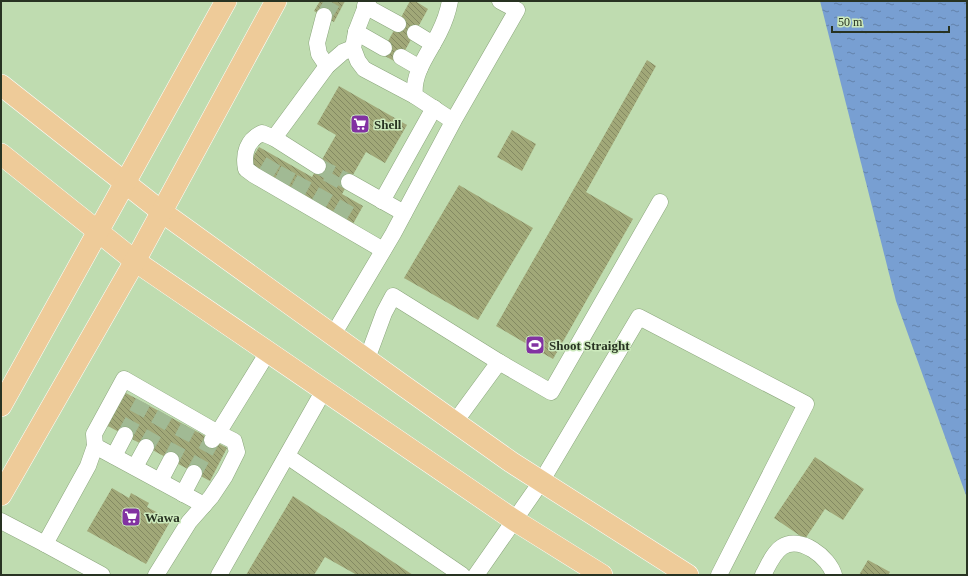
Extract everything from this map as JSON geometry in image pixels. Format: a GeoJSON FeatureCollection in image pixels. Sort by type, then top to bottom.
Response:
{"type":"FeatureCollection","features":[{"type":"Feature","properties":{"kind":"main road"},"geometry":{"type":"LineString","coordinates":[[1,406],[226,1]]}},
{"type":"Feature","properties":{"kind":"main road"},"geometry":{"type":"LineString","coordinates":[[1,495],[135,261],[276,1]]}},
{"type":"Feature","properties":{"kind":"main road"},"geometry":{"type":"LineString","coordinates":[[1,85],[162,212],[333,335],[541,482],[688,575]]}},
{"type":"Feature","properties":{"kind":"main road"},"geometry":{"type":"LineString","coordinates":[[1,154],[135,261],[514,520],[602,575]]}},
{"type":"Feature","properties":{"kind":"street"},"geometry":{"type":"LineString","coordinates":[[415,96],[414,89],[420,68],[448,12],[450,1]]}},
{"type":"Feature","properties":{"kind":"street"},"geometry":{"type":"LineString","coordinates":[[333,335],[404,214],[453,121],[520,6],[500,1]]}},
{"type":"Feature","properties":{"kind":"street"},"geometry":{"type":"LineString","coordinates":[[398,24],[366,4],[356,32],[353,48],[358,61],[364,69],[415,96],[453,121]]}},
{"type":"Feature","properties":{"kind":"street"},"geometry":{"type":"LineString","coordinates":[[324,16],[317,43],[319,54],[327,66]]}},
{"type":"Feature","properties":{"kind":"street"},"geometry":{"type":"LineString","coordinates":[[356,32],[384,48]]}},
{"type":"Feature","properties":{"kind":"street"},"geometry":{"type":"LineString","coordinates":[[415,33],[433,44]]}},
{"type":"Feature","properties":{"kind":"street"},"geometry":{"type":"LineString","coordinates":[[278,146],[327,66],[342,52],[353,48]]}},
{"type":"Feature","properties":{"kind":"street"},"geometry":{"type":"LineString","coordinates":[[401,57],[420,68]]}},
{"type":"Feature","properties":{"kind":"street"},"geometry":{"type":"LineString","coordinates":[[382,201],[434,108]]}},
{"type":"Feature","properties":{"kind":"street"},"geometry":{"type":"LineString","coordinates":[[313,168],[295,159],[262,133],[256,136],[250,143],[244,159],[246,169],[264,177],[338,220],[383,250]]}},
{"type":"Feature","properties":{"kind":"street"},"geometry":{"type":"LineString","coordinates":[[352,189],[382,201],[404,214]]}},
{"type":"Feature","properties":{"kind":"street"},"geometry":{"type":"LineString","coordinates":[[367,359],[384,313],[393,296],[551,392],[660,202]]}},
{"type":"Feature","properties":{"kind":"street"},"geometry":{"type":"LineString","coordinates":[[476,575],[541,482],[639,317],[806,404],[719,575]]}},
{"type":"Feature","properties":{"kind":"street"},"geometry":{"type":"LineString","coordinates":[[215,436],[268,352]]}},
{"type":"Feature","properties":{"kind":"street"},"geometry":{"type":"LineString","coordinates":[[455,422],[500,362]]}},
{"type":"Feature","properties":{"kind":"street"},"geometry":{"type":"LineString","coordinates":[[45,544],[88,466],[95,446],[94,434],[124,379],[145,398],[215,436],[234,440],[237,452],[225,476],[204,505],[189,522],[156,575]]}},
{"type":"Feature","properties":{"kind":"street"},"geometry":{"type":"LineString","coordinates":[[222,574],[324,390]]}},
{"type":"Feature","properties":{"kind":"street"},"geometry":{"type":"LineString","coordinates":[[114,456],[125,435]]}},
{"type":"Feature","properties":{"kind":"street"},"geometry":{"type":"LineString","coordinates":[[95,446],[204,505]]}},
{"type":"Feature","properties":{"kind":"street"},"geometry":{"type":"LineString","coordinates":[[135,467],[146,447]]}},
{"type":"Feature","properties":{"kind":"street"},"geometry":{"type":"LineString","coordinates":[[287,456],[462,575]]}},
{"type":"Feature","properties":{"kind":"street"},"geometry":{"type":"LineString","coordinates":[[160,481],[171,460]]}},
{"type":"Feature","properties":{"kind":"street"},"geometry":{"type":"LineString","coordinates":[[183,494],[194,473]]}},
{"type":"Feature","properties":{"kind":"street"},"geometry":{"type":"LineString","coordinates":[[1,521],[102,575]]}},
{"type":"Feature","properties":{"kind":"street"},"geometry":{"type":"LineString","coordinates":[[763,575],[772,558],[782,547],[795,543],[812,549],[827,560],[834,575]]}},
{"type":"Feature","properties":{"kind":"water"},"geometry":{"type":"Polygon","coordinates":[[[820,1],[967,1],[967,498],[896,301],[820,1]]]}},
{"type":"Feature","properties":{"kind":"building"},"geometry":{"type":"Polygon","coordinates":[[[320,1],[345,1],[334,22],[314,11],[320,1]]]}},
{"type":"Feature","properties":{"kind":"building"},"geometry":{"type":"Polygon","coordinates":[[[410,1],[415,1],[428,9],[398,63],[381,54],[410,1]]]}},
{"type":"Feature","properties":{"kind":"building"},"geometry":{"type":"Polygon","coordinates":[[[647,60],[656,66],[586,192],[633,219],[553,359],[496,326],[647,60]]]}},
{"type":"Feature","properties":{"kind":"building"},"geometry":{"type":"Polygon","coordinates":[[[339,86],[407,125],[385,163],[366,152],[342,194],[363,206],[353,224],[248,165],[259,147],[312,177],[336,135],[317,124],[339,86]]]}},
{"type":"Feature","properties":{"kind":"building"},"geometry":{"type":"Polygon","coordinates":[[[512,130],[536,144],[522,171],[497,157],[512,130]]]}},
{"type":"Feature","properties":{"kind":"building"},"geometry":{"type":"Polygon","coordinates":[[[459,185],[533,228],[478,320],[404,278],[459,185]]]}},
{"type":"Feature","properties":{"kind":"building"},"geometry":{"type":"Polygon","coordinates":[[[124,392],[227,448],[210,481],[106,425],[124,392]]]}},
{"type":"Feature","properties":{"kind":"building"},"geometry":{"type":"Polygon","coordinates":[[[815,457],[864,489],[843,520],[825,509],[805,539],[774,518],[815,457]]]}},
{"type":"Feature","properties":{"kind":"building"},"geometry":{"type":"Polygon","coordinates":[[[112,488],[129,498],[131,493],[149,503],[147,507],[171,520],[146,564],[87,531],[112,488]]]}},
{"type":"Feature","properties":{"kind":"building"},"geometry":{"type":"Polygon","coordinates":[[[293,496],[413,575],[357,575],[325,557],[314,575],[246,575],[293,496]]]}},
{"type":"Feature","properties":{"kind":"building"},"geometry":{"type":"Polygon","coordinates":[[[868,560],[890,572],[888,575],[859,575],[868,560]]]}},
{"type":"Feature","properties":{"kind":"tunnel"},"geometry":{"type":"LineString","coordinates":[[324,16],[333,1]]}},
{"type":"Feature","properties":{"kind":"tunnel"},"geometry":{"type":"LineString","coordinates":[[265,175],[276,157]]}},
{"type":"Feature","properties":{"kind":"tunnel"},"geometry":{"type":"LineString","coordinates":[[281,184],[291,165]]}},
{"type":"Feature","properties":{"kind":"tunnel"},"geometry":{"type":"LineString","coordinates":[[318,166],[349,182]]}},
{"type":"Feature","properties":{"kind":"tunnel"},"geometry":{"type":"LineString","coordinates":[[297,193],[307,174]]}},
{"type":"Feature","properties":{"kind":"tunnel"},"geometry":{"type":"LineString","coordinates":[[318,205],[335,175]]}},
{"type":"Feature","properties":{"kind":"tunnel"},"geometry":{"type":"LineString","coordinates":[[339,217],[350,198]]}},
{"type":"Feature","properties":{"kind":"tunnel"},"geometry":{"type":"LineString","coordinates":[[125,435],[143,402]]}},
{"type":"Feature","properties":{"kind":"tunnel"},"geometry":{"type":"LineString","coordinates":[[146,447],[165,414]]}},
{"type":"Feature","properties":{"kind":"tunnel"},"geometry":{"type":"LineString","coordinates":[[171,460],[188,427]]}},
{"type":"Feature","properties":{"kind":"tunnel"},"geometry":{"type":"LineString","coordinates":[[194,473],[212,440]]}},
{"type":"Feature","properties":{"kind":"place","name":"Shell"},"geometry":{"type":"Point","coordinates":[360,124]}},
{"type":"Feature","properties":{"kind":"place","name":"Shoot Straight"},"geometry":{"type":"Point","coordinates":[535,345]}},
{"type":"Feature","properties":{"kind":"place","name":"Wawa"},"geometry":{"type":"Point","coordinates":[131,517]}}]}
